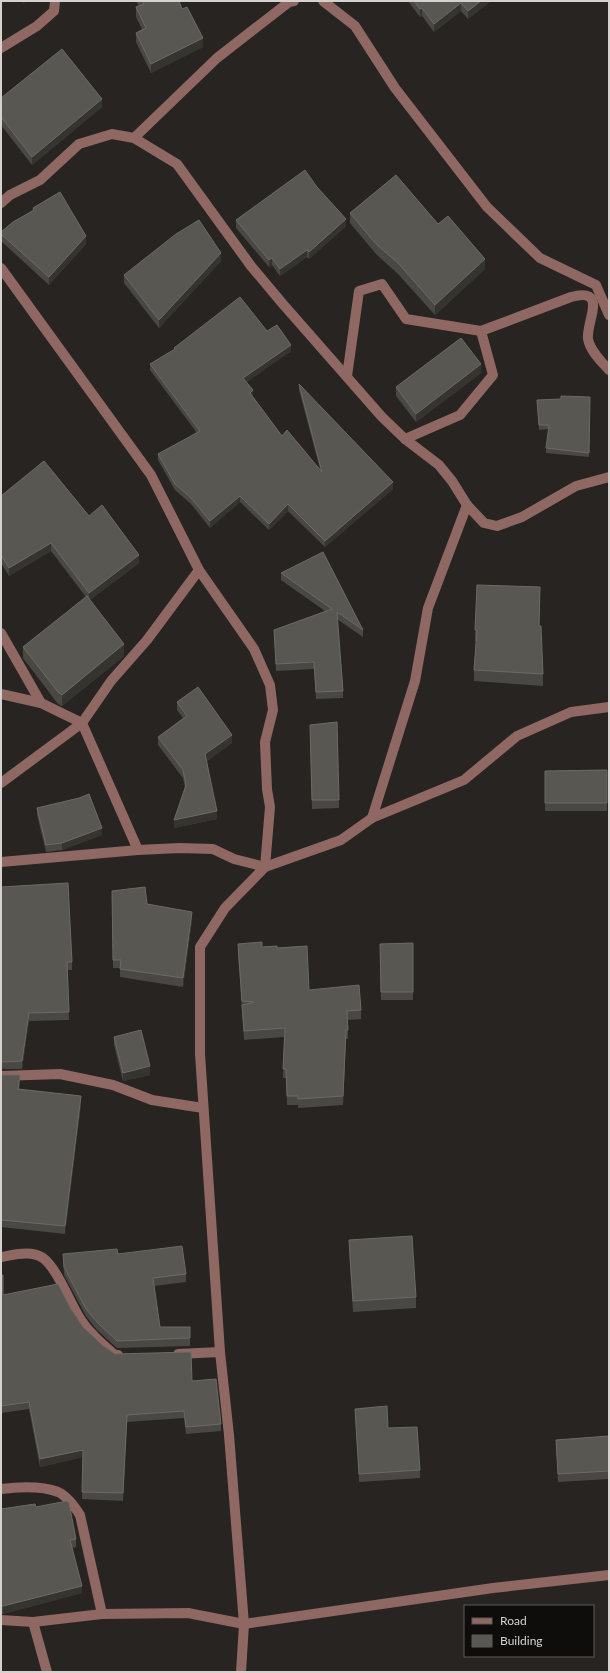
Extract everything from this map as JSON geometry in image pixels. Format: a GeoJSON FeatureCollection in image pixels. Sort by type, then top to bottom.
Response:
{"type":"FeatureCollection","features":[{"type":"Feature","properties":{"kind":"street"},"geometry":{"type":"LineString","coordinates":[[1,48],[37,26],[54,11],[55,1]]}},
{"type":"Feature","properties":{"kind":"street"},"geometry":{"type":"LineString","coordinates":[[134,138],[217,58],[289,2],[294,1]]}},
{"type":"Feature","properties":{"kind":"street"},"geometry":{"type":"LineString","coordinates":[[323,1],[355,26],[396,88],[486,207],[540,258],[596,285],[609,315]]}},
{"type":"Feature","properties":{"kind":"street"},"geometry":{"type":"LineString","coordinates":[[1,203],[10,195],[40,180],[79,144],[112,134],[134,138],[177,164],[251,266],[382,417],[405,439],[439,465],[452,481],[467,505],[484,523],[496,526],[522,517],[576,486],[609,478]]}},
{"type":"Feature","properties":{"kind":"street"},"geometry":{"type":"LineString","coordinates":[[1,268],[151,475],[199,570],[254,649],[270,685],[273,710],[265,742],[266,789],[270,807],[265,867]]}},
{"type":"Feature","properties":{"kind":"street"},"geometry":{"type":"LineString","coordinates":[[347,376],[359,291],[382,284],[406,319],[481,331],[571,297],[586,295],[591,298],[594,305],[588,340],[593,351],[609,370]]}},
{"type":"Feature","properties":{"kind":"street"},"geometry":{"type":"LineString","coordinates":[[405,439],[460,415],[494,375],[481,331]]}},
{"type":"Feature","properties":{"kind":"street"},"geometry":{"type":"LineString","coordinates":[[372,818],[415,681],[428,608],[467,505]]}},
{"type":"Feature","properties":{"kind":"street"},"geometry":{"type":"LineString","coordinates":[[1,783],[82,723],[111,681],[147,640],[199,570]]}},
{"type":"Feature","properties":{"kind":"street"},"geometry":{"type":"LineString","coordinates":[[1,633],[41,703]]}},
{"type":"Feature","properties":{"kind":"street"},"geometry":{"type":"LineString","coordinates":[[1,694],[41,703],[82,723],[138,850]]}},
{"type":"Feature","properties":{"kind":"street"},"geometry":{"type":"LineString","coordinates":[[241,1672],[244,1624],[229,1436],[220,1352],[203,1108],[200,1054],[200,948],[225,908],[265,867],[341,840],[372,818],[464,780],[517,736],[571,712],[609,707]]}},
{"type":"Feature","properties":{"kind":"street"},"geometry":{"type":"LineString","coordinates":[[1,862],[138,850],[180,848],[213,849],[234,859],[265,867]]}},
{"type":"Feature","properties":{"kind":"street"},"geometry":{"type":"LineString","coordinates":[[1,1076],[60,1074],[113,1085],[152,1100],[203,1108]]}},
{"type":"Feature","properties":{"kind":"street"},"geometry":{"type":"LineString","coordinates":[[1,1257],[22,1253],[42,1257],[51,1266],[81,1321],[97,1340],[115,1355],[129,1355]]}},
{"type":"Feature","properties":{"kind":"street"},"geometry":{"type":"LineString","coordinates":[[165,1354],[220,1352]]}},
{"type":"Feature","properties":{"kind":"street"},"geometry":{"type":"LineString","coordinates":[[1,1489],[26,1488],[57,1492],[73,1504],[80,1515],[102,1614]]}},
{"type":"Feature","properties":{"kind":"street"},"geometry":{"type":"LineString","coordinates":[[1,1620],[33,1622],[102,1614],[188,1613],[244,1624],[493,1588],[609,1575]]}},
{"type":"Feature","properties":{"kind":"street"},"geometry":{"type":"LineString","coordinates":[[33,1622],[47,1672]]}},
{"type":"Feature","properties":{"kind":"building"},"geometry":{"type":"Polygon","coordinates":[[[142,1],[179,1],[182,9],[187,7],[203,38],[151,64],[136,33],[146,28],[136,7],[144,4],[142,1]]]}},
{"type":"Feature","properties":{"kind":"building"},"geometry":{"type":"Polygon","coordinates":[[[414,1],[481,1],[468,11],[461,3],[434,24],[422,8],[420,9],[414,1]]]}},
{"type":"Feature","properties":{"kind":"building"},"geometry":{"type":"Polygon","coordinates":[[[62,49],[102,99],[32,157],[1,117],[1,98],[62,49]]]}},
{"type":"Feature","properties":{"kind":"building"},"geometry":{"type":"Polygon","coordinates":[[[305,170],[317,187],[346,219],[309,252],[307,250],[280,269],[272,258],[269,260],[236,220],[305,170]]]}},
{"type":"Feature","properties":{"kind":"building"},"geometry":{"type":"Polygon","coordinates":[[[396,175],[438,224],[448,216],[485,259],[435,305],[398,263],[376,244],[350,213],[396,175]]]}},
{"type":"Feature","properties":{"kind":"building"},"geometry":{"type":"Polygon","coordinates":[[[60,192],[86,236],[49,277],[1,234],[1,232],[13,222],[34,210],[33,208],[60,192]]]}},
{"type":"Feature","properties":{"kind":"building"},"geometry":{"type":"Polygon","coordinates":[[[199,220],[221,253],[159,320],[124,275],[176,234],[199,220]]]}},
{"type":"Feature","properties":{"kind":"building"},"geometry":{"type":"Polygon","coordinates":[[[240,297],[267,331],[277,325],[291,345],[243,378],[253,390],[250,393],[282,436],[287,430],[322,472],[299,384],[393,482],[325,541],[288,504],[269,524],[240,496],[210,521],[191,498],[175,484],[158,454],[200,431],[150,364],[175,349],[174,348],[240,297]]]}},
{"type":"Feature","properties":{"kind":"building"},"geometry":{"type":"Polygon","coordinates":[[[461,338],[481,364],[416,414],[396,387],[461,338]]]}},
{"type":"Feature","properties":{"kind":"building"},"geometry":{"type":"Polygon","coordinates":[[[561,396],[590,397],[589,453],[546,448],[549,425],[539,425],[537,400],[561,399],[561,396]]]}},
{"type":"Feature","properties":{"kind":"building"},"geometry":{"type":"Polygon","coordinates":[[[44,461],[89,516],[102,505],[139,555],[89,593],[51,543],[9,568],[1,555],[1,496],[44,461]]]}},
{"type":"Feature","properties":{"kind":"building"},"geometry":{"type":"Polygon","coordinates":[[[323,552],[363,630],[337,612],[343,691],[316,692],[314,662],[276,664],[274,630],[332,609],[281,573],[323,552]]]}},
{"type":"Feature","properties":{"kind":"building"},"geometry":{"type":"Polygon","coordinates":[[[477,585],[540,587],[539,626],[541,626],[543,674],[474,670],[477,630],[475,630],[477,585]]]}},
{"type":"Feature","properties":{"kind":"building"},"geometry":{"type":"Polygon","coordinates":[[[87,596],[124,644],[62,695],[58,692],[23,647],[87,596]]]}},
{"type":"Feature","properties":{"kind":"building"},"geometry":{"type":"Polygon","coordinates":[[[198,687],[232,735],[205,754],[217,811],[174,820],[186,785],[183,770],[158,737],[187,716],[177,702],[198,687]]]}},
{"type":"Feature","properties":{"kind":"building"},"geometry":{"type":"Polygon","coordinates":[[[337,722],[339,800],[312,800],[310,725],[337,722]]]}},
{"type":"Feature","properties":{"kind":"building"},"geometry":{"type":"Polygon","coordinates":[[[607,770],[607,803],[545,803],[545,771],[607,770]]]}},
{"type":"Feature","properties":{"kind":"building"},"geometry":{"type":"Polygon","coordinates":[[[89,794],[102,828],[62,843],[46,845],[37,808],[79,798],[89,794]]]}},
{"type":"Feature","properties":{"kind":"building"},"geometry":{"type":"Polygon","coordinates":[[[68,883],[72,962],[67,962],[69,1012],[29,1013],[22,1061],[1,1062],[1,887],[68,883]]]}},
{"type":"Feature","properties":{"kind":"building"},"geometry":{"type":"Polygon","coordinates":[[[145,887],[147,904],[192,912],[183,978],[120,969],[121,960],[113,960],[112,891],[145,887]]]}},
{"type":"Feature","properties":{"kind":"building"},"geometry":{"type":"Polygon","coordinates":[[[262,942],[262,947],[277,946],[277,948],[307,946],[309,990],[359,985],[361,1010],[347,1011],[348,1030],[346,1030],[343,1096],[298,1099],[298,1096],[287,1096],[286,1069],[283,1069],[285,1028],[244,1031],[242,1005],[254,1002],[242,1001],[238,944],[262,942]]]}},
{"type":"Feature","properties":{"kind":"building"},"geometry":{"type":"Polygon","coordinates":[[[413,943],[413,992],[381,992],[380,944],[413,943]]]}},
{"type":"Feature","properties":{"kind":"building"},"geometry":{"type":"Polygon","coordinates":[[[141,1030],[150,1066],[123,1073],[114,1037],[141,1030]]]}},
{"type":"Feature","properties":{"kind":"building"},"geometry":{"type":"Polygon","coordinates":[[[1,1075],[20,1075],[18,1089],[81,1096],[65,1226],[1,1220],[1,1075]]]}},
{"type":"Feature","properties":{"kind":"building"},"geometry":{"type":"Polygon","coordinates":[[[412,1236],[416,1297],[353,1301],[349,1240],[412,1236]]]}},
{"type":"Feature","properties":{"kind":"building"},"geometry":{"type":"Polygon","coordinates":[[[182,1246],[186,1274],[153,1278],[160,1327],[190,1327],[190,1338],[117,1341],[86,1309],[64,1267],[63,1254],[117,1249],[118,1254],[182,1246]]]}},
{"type":"Feature","properties":{"kind":"building"},"geometry":{"type":"Polygon","coordinates":[[[1,1275],[3,1275],[3,1295],[58,1284],[71,1309],[83,1327],[102,1345],[115,1354],[191,1352],[192,1381],[216,1379],[221,1424],[186,1427],[184,1411],[127,1415],[123,1493],[82,1492],[83,1450],[40,1459],[29,1402],[1,1406],[1,1275]]]}},
{"type":"Feature","properties":{"kind":"building"},"geometry":{"type":"Polygon","coordinates":[[[387,1406],[388,1428],[417,1427],[420,1470],[359,1474],[355,1409],[387,1406]]]}},
{"type":"Feature","properties":{"kind":"building"},"geometry":{"type":"Polygon","coordinates":[[[609,1436],[609,1471],[558,1474],[556,1440],[609,1436]]]}},
{"type":"Feature","properties":{"kind":"building"},"geometry":{"type":"Polygon","coordinates":[[[67,1501],[69,1503],[76,1539],[70,1540],[82,1586],[1,1606],[1,1509],[35,1504],[36,1507],[67,1501]]]}}]}
